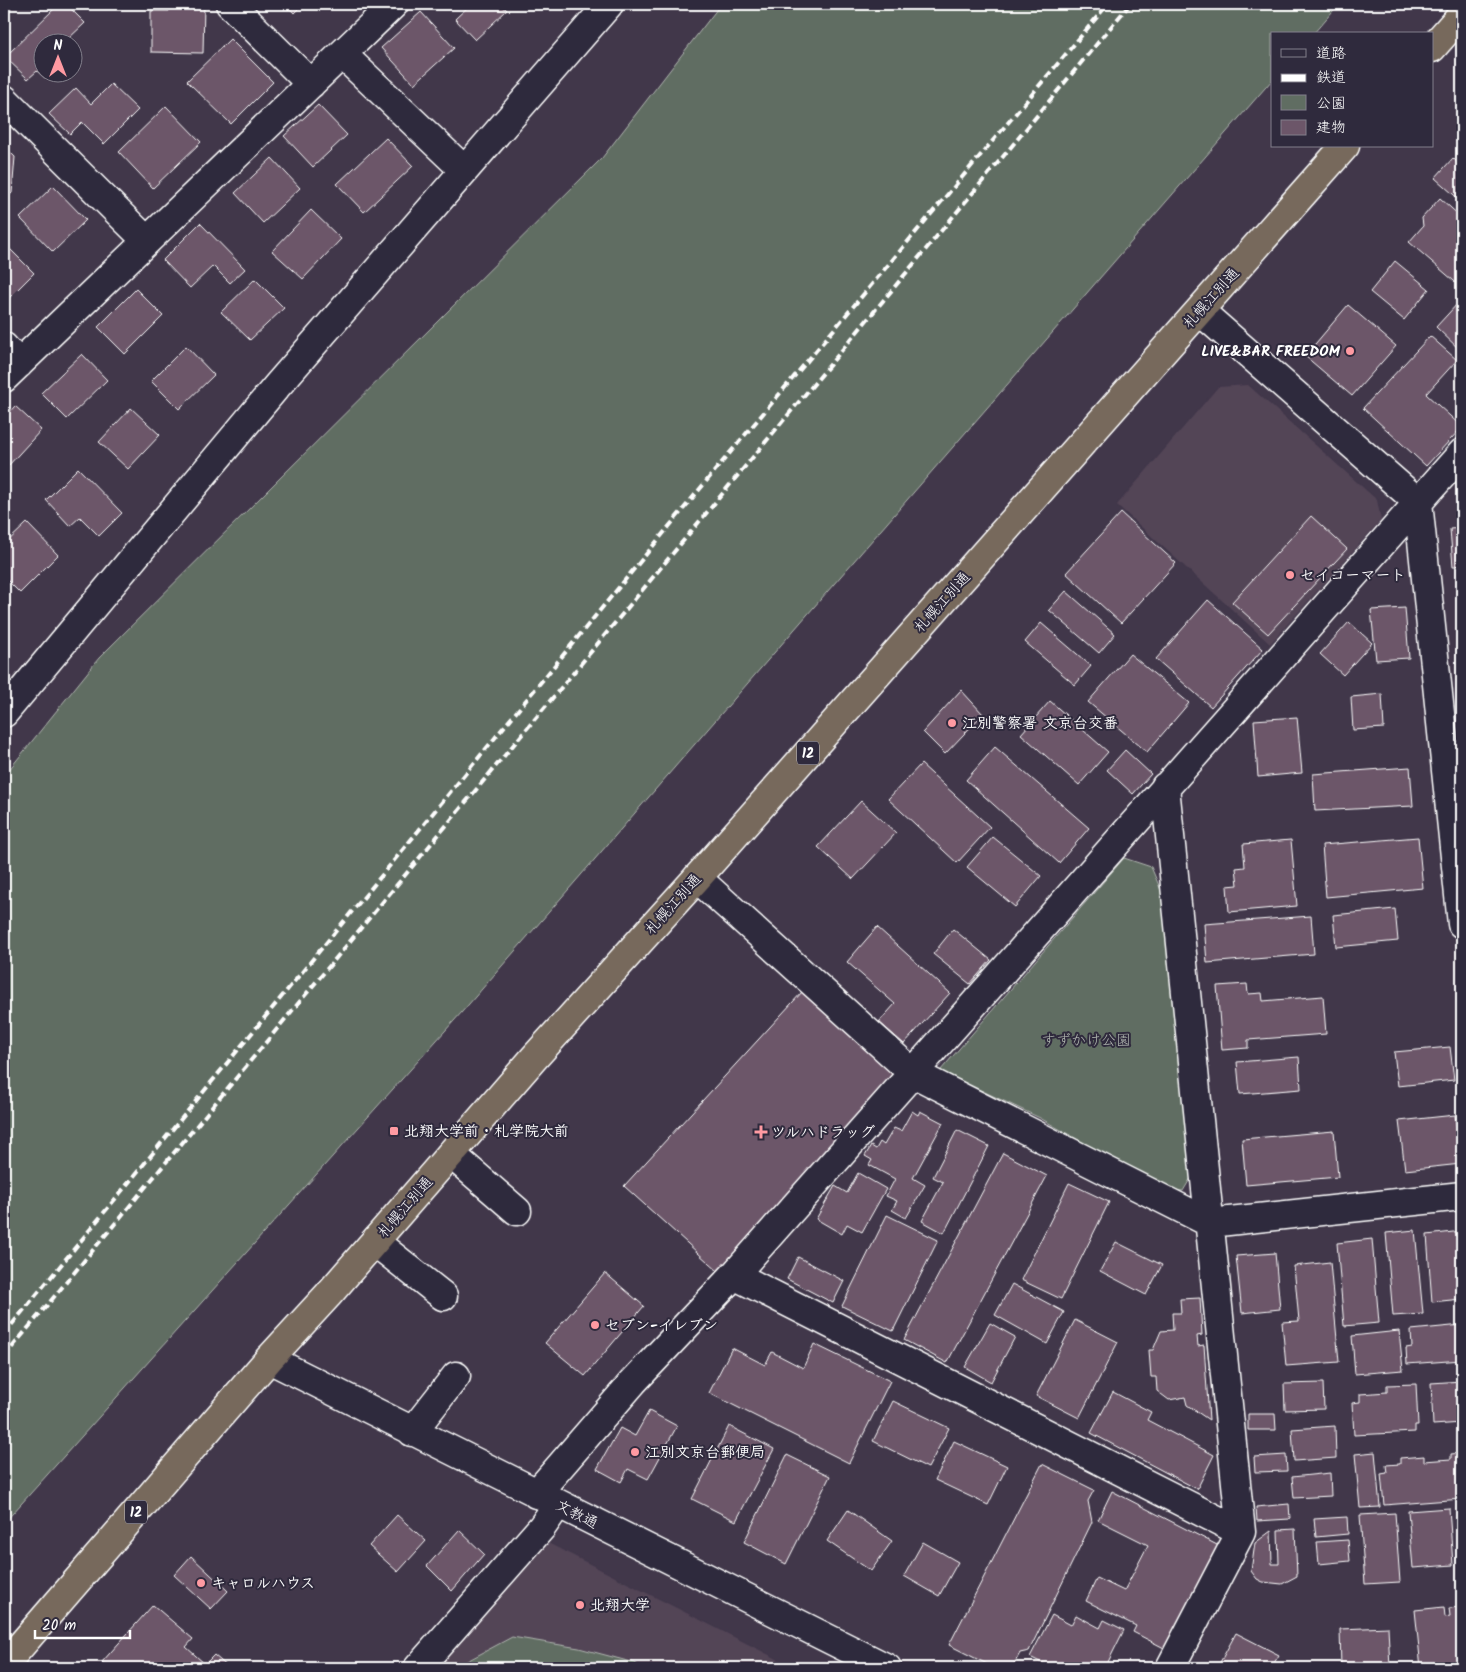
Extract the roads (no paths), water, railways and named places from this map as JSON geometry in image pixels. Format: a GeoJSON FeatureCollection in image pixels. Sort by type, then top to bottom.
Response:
{"type":"FeatureCollection","features":[{"type":"Feature","properties":{"kind":"highway"},"geometry":{"type":"LineString","coordinates":[[1434,46],[1462,14]]}},
{"type":"Feature","properties":{"kind":"highway","name":"札幌江別通"},"geometry":{"type":"LineString","coordinates":[[4,1665],[268,1359],[375,1242],[534,1058],[697,878],[1343,148]]}},
{"type":"Feature","properties":{"kind":"street"},"geometry":{"type":"LineString","coordinates":[[230,4],[311,84]]}},
{"type":"Feature","properties":{"kind":"street"},"geometry":{"type":"LineString","coordinates":[[9,363],[147,241],[394,4]]}},
{"type":"Feature","properties":{"kind":"street"},"geometry":{"type":"LineString","coordinates":[[4,713],[277,386],[608,4]]}},
{"type":"Feature","properties":{"kind":"street"},"geometry":{"type":"LineString","coordinates":[[342,54],[464,170]]}},
{"type":"Feature","properties":{"kind":"street"},"geometry":{"type":"LineString","coordinates":[[4,99],[147,241]]}},
{"type":"Feature","properties":{"kind":"street"},"geometry":{"type":"LineString","coordinates":[[1200,311],[1418,502],[1452,718],[1462,924]]}},
{"type":"Feature","properties":{"kind":"street"},"geometry":{"type":"LineString","coordinates":[[418,1668],[542,1527],[547,1499],[633,1382],[734,1275],[1462,453]]}},
{"type":"Feature","properties":{"kind":"street"},"geometry":{"type":"LineString","coordinates":[[1165,787],[1242,1532],[1170,1668]]}},
{"type":"Feature","properties":{"kind":"street"},"geometry":{"type":"LineString","coordinates":[[697,878],[913,1073],[1210,1223],[1462,1196]]}},
{"type":"Feature","properties":{"kind":"street"},"geometry":{"type":"LineString","coordinates":[[451,1154],[517,1212]]}},
{"type":"Feature","properties":{"kind":"street"},"geometry":{"type":"LineString","coordinates":[[375,1242],[443,1296]]}},
{"type":"Feature","properties":{"kind":"street"},"geometry":{"type":"LineString","coordinates":[[734,1275],[1242,1532]]}},
{"type":"Feature","properties":{"kind":"street","name":"文教通"},"geometry":{"type":"LineString","coordinates":[[268,1359],[887,1668]]}},
{"type":"Feature","properties":{"kind":"street"},"geometry":{"type":"LineString","coordinates":[[412,1432],[456,1376]]}},
{"type":"Feature","properties":{"kind":"railway"},"geometry":{"type":"LineString","coordinates":[[4,1334],[718,467],[1108,4]]}},
{"type":"Feature","properties":{"kind":"railway"},"geometry":{"type":"LineString","coordinates":[[4,1357],[1130,4]]}},
{"type":"Feature","properties":{"kind":"place","name":"LIVE&BAR FREEDOM"},"geometry":{"type":"Point","coordinates":[1350,351]}},
{"type":"Feature","properties":{"kind":"place","name":"セイコーマート"},"geometry":{"type":"Point","coordinates":[1290,575]}},
{"type":"Feature","properties":{"kind":"place","name":"江別警察署 文京台交番"},"geometry":{"type":"Point","coordinates":[952,723]}},
{"type":"Feature","properties":{"kind":"place","name":"北翔大学前・札学院大前"},"geometry":{"type":"Point","coordinates":[394,1131]}},
{"type":"Feature","properties":{"kind":"place","name":"ツルハドラッグ"},"geometry":{"type":"Point","coordinates":[761,1132]}},
{"type":"Feature","properties":{"kind":"place","name":"セブン-イレブン"},"geometry":{"type":"Point","coordinates":[595,1325]}},
{"type":"Feature","properties":{"kind":"place","name":"江別文京台郵便局"},"geometry":{"type":"Point","coordinates":[635,1452]}},
{"type":"Feature","properties":{"kind":"place","name":"キャロルハウス"},"geometry":{"type":"Point","coordinates":[201,1583]}},
{"type":"Feature","properties":{"kind":"place","name":"北翔大学"},"geometry":{"type":"Point","coordinates":[580,1605]}},
{"type":"Feature","properties":{"kind":"park label","name":"すずかけ公園"},"geometry":{"type":"Point","coordinates":[1086,1040]}}]}
